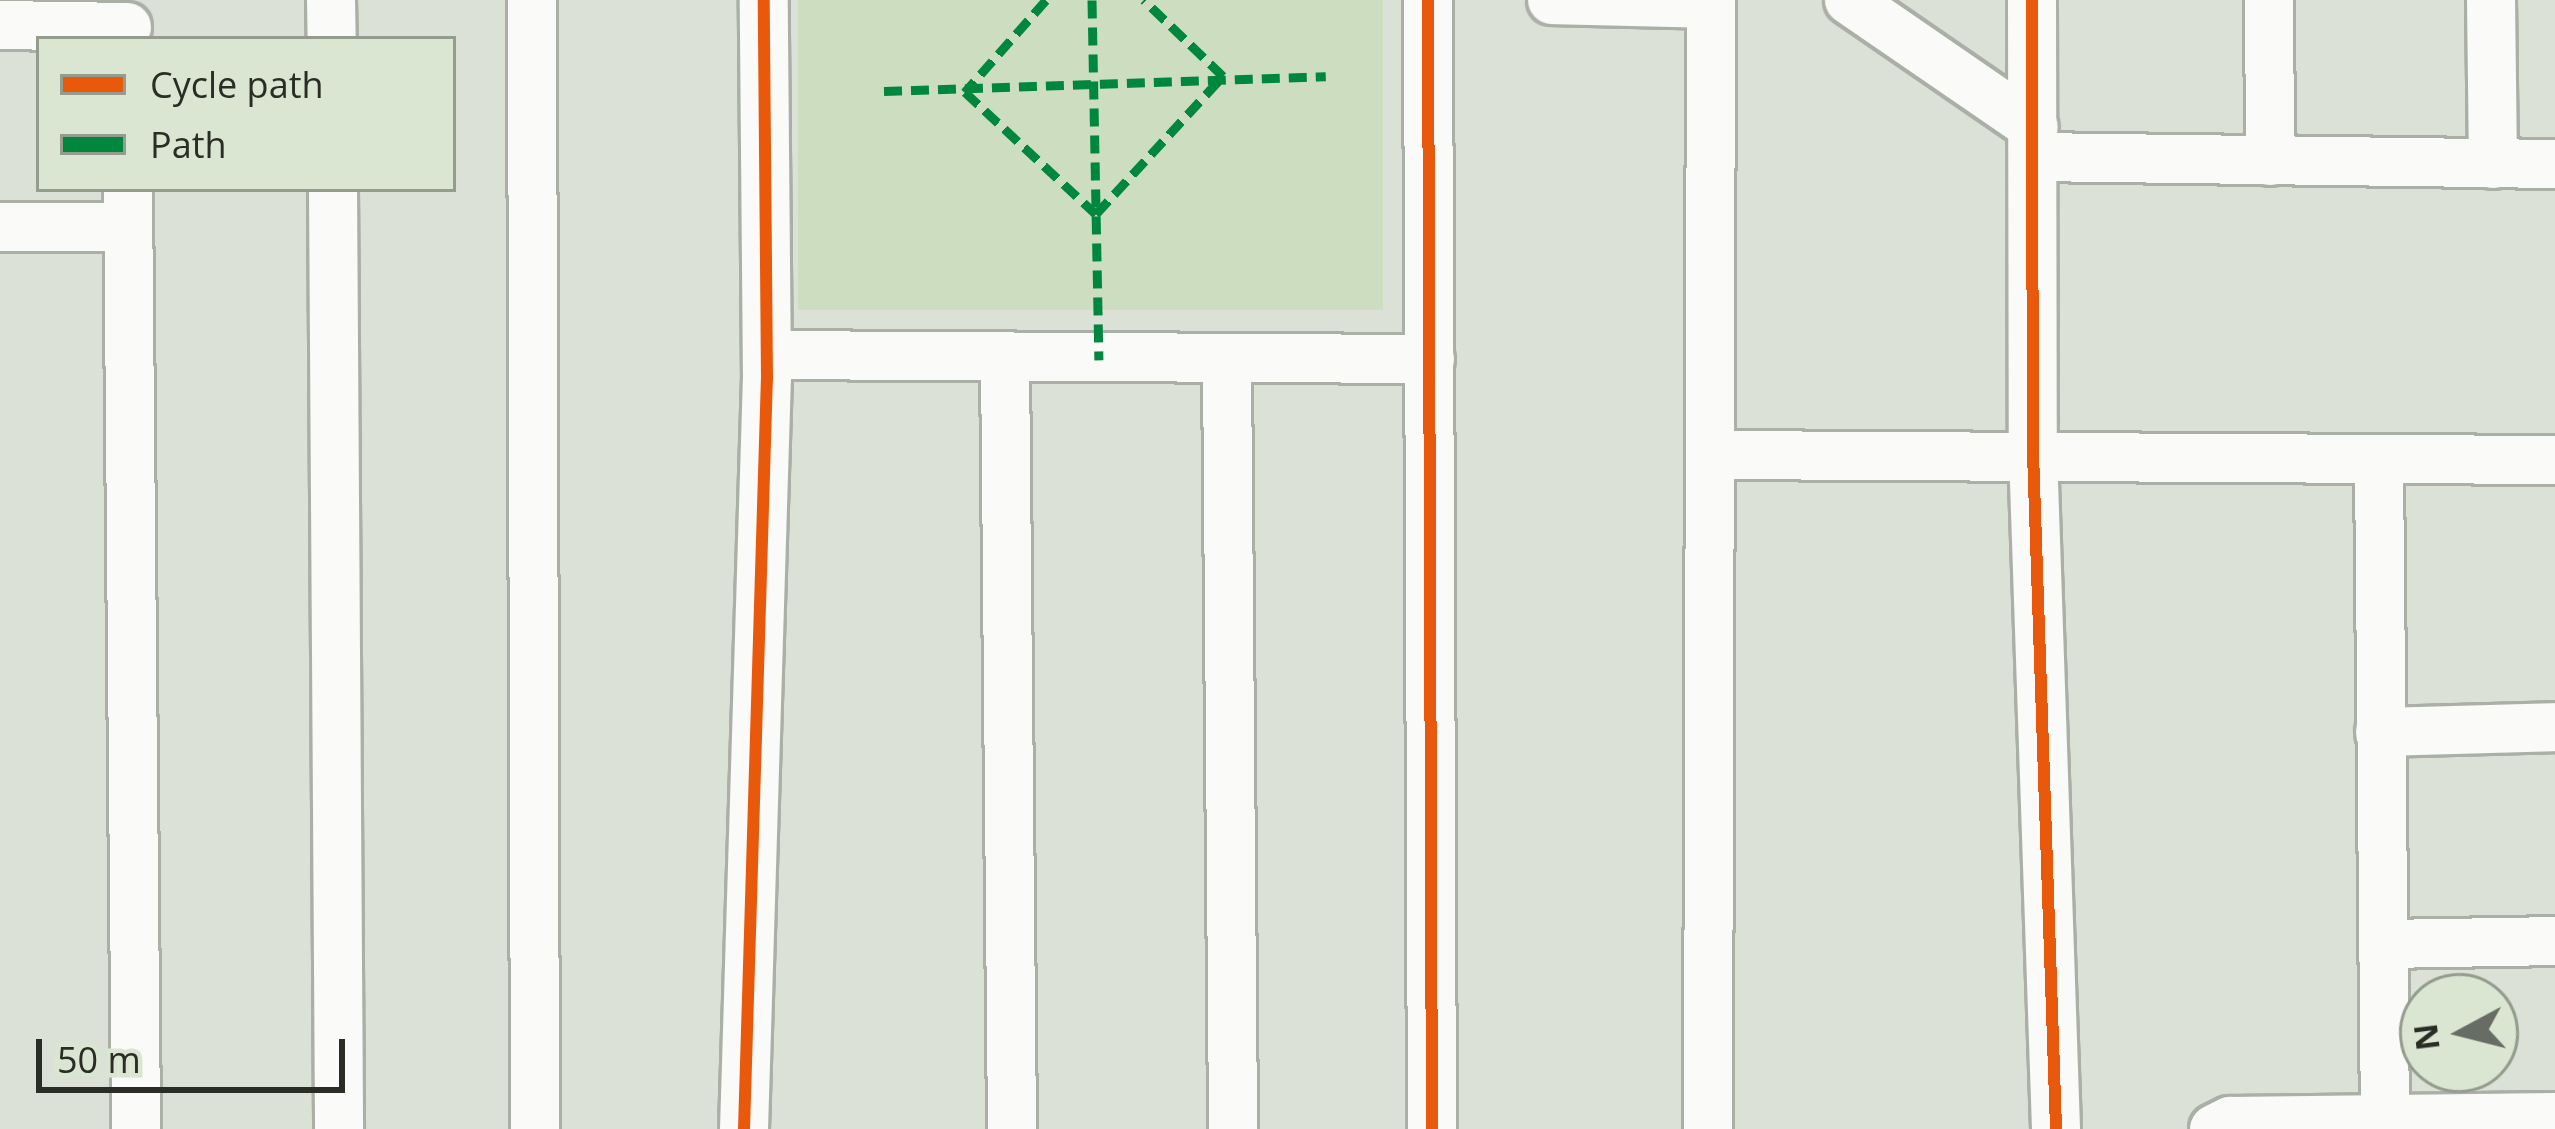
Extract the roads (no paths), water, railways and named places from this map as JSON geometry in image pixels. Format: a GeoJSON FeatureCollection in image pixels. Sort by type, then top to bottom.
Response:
{"type":"FeatureCollection","features":[{"type":"Feature","properties":{"kind":"street"},"geometry":{"type":"LineString","coordinates":[[331,0],[332,36]]}},
{"type":"Feature","properties":{"kind":"street"},"geometry":{"type":"LineString","coordinates":[[532,0],[536,1129]]}},
{"type":"Feature","properties":{"kind":"street"},"geometry":{"type":"LineString","coordinates":[[744,1129],[767,355],[764,0]]}},
{"type":"Feature","properties":{"kind":"street"},"geometry":{"type":"LineString","coordinates":[[1428,0],[1432,1129]]}},
{"type":"Feature","properties":{"kind":"street"},"geometry":{"type":"LineString","coordinates":[[1552,0],[1712,2],[1715,454],[1708,1129]]}},
{"type":"Feature","properties":{"kind":"street"},"geometry":{"type":"LineString","coordinates":[[1850,0],[2034,142],[2270,160],[2555,164]]}},
{"type":"Feature","properties":{"kind":"street"},"geometry":{"type":"LineString","coordinates":[[2032,0],[2033,453],[2056,1129]]}},
{"type":"Feature","properties":{"kind":"street"},"geometry":{"type":"LineString","coordinates":[[2269,0],[2270,160]]}},
{"type":"Feature","properties":{"kind":"street"},"geometry":{"type":"LineString","coordinates":[[2491,0],[2493,164]]}},
{"type":"Feature","properties":{"kind":"street"},"geometry":{"type":"LineString","coordinates":[[0,25],[127,22]]}},
{"type":"Feature","properties":{"kind":"street"},"geometry":{"type":"LineString","coordinates":[[333,192],[339,1129]]}},
{"type":"Feature","properties":{"kind":"street"},"geometry":{"type":"LineString","coordinates":[[0,227],[128,208],[136,1129]]}},
{"type":"Feature","properties":{"kind":"street"},"geometry":{"type":"LineString","coordinates":[[767,355],[1430,359]]}},
{"type":"Feature","properties":{"kind":"street"},"geometry":{"type":"LineString","coordinates":[[1005,358],[1012,1129]]}},
{"type":"Feature","properties":{"kind":"street"},"geometry":{"type":"LineString","coordinates":[[1227,361],[1233,1129]]}},
{"type":"Feature","properties":{"kind":"street"},"geometry":{"type":"LineString","coordinates":[[1715,454],[2033,453],[2379,464],[2555,460]]}},
{"type":"Feature","properties":{"kind":"street"},"geometry":{"type":"LineString","coordinates":[[2379,464],[2385,1120]]}},
{"type":"Feature","properties":{"kind":"street"},"geometry":{"type":"LineString","coordinates":[[2380,732],[2555,727]]}},
{"type":"Feature","properties":{"kind":"street"},"geometry":{"type":"LineString","coordinates":[[2386,944],[2555,941]]}},
{"type":"Feature","properties":{"kind":"street"},"geometry":{"type":"LineString","coordinates":[[2214,1129],[2230,1121],[2555,1117]]}}]}
